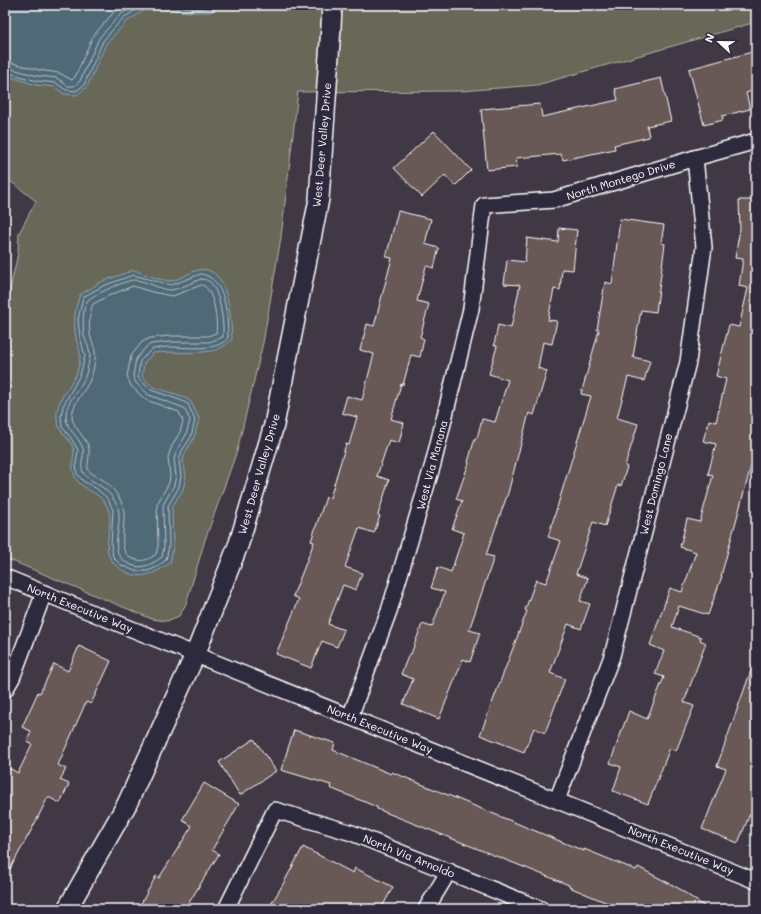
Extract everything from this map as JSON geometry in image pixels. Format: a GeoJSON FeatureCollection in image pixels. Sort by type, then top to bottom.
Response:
{"type":"FeatureCollection","features":[{"type":"Feature","properties":{"kind":"street","name":"West Deer Valley Drive"},"geometry":{"type":"LineString","coordinates":[[67,909],[128,804],[195,655],[239,543],[276,417],[319,199],[332,5]]}},
{"type":"Feature","properties":{"kind":"street","name":"North Montego Drive"},"geometry":{"type":"LineString","coordinates":[[484,205],[554,200],[756,141]]}},
{"type":"Feature","properties":{"kind":"street","name":"West Domingo Lane"},"geometry":{"type":"LineString","coordinates":[[557,800],[612,656],[688,362],[704,248],[695,158]]}},
{"type":"Feature","properties":{"kind":"street","name":"West Via Manana"},"geometry":{"type":"LineString","coordinates":[[350,717],[389,611],[433,464],[471,309],[484,205]]}},
{"type":"Feature","properties":{"kind":"street","name":"North Executive Way"},"geometry":{"type":"LineString","coordinates":[[5,577],[195,655],[756,880]]}},
{"type":"Feature","properties":{"kind":"street"},"geometry":{"type":"LineString","coordinates":[[5,690],[12,678],[44,593]]}},
{"type":"Feature","properties":{"kind":"street","name":"North Via Arnoldo"},"geometry":{"type":"LineString","coordinates":[[226,909],[275,810],[352,833],[540,909]]}},
{"type":"Feature","properties":{"kind":"street"},"geometry":{"type":"LineString","coordinates":[[426,909],[449,871]]}},
{"type":"Feature","properties":{"kind":"green space"},"geometry":{"type":"Polygon","coordinates":[[[5,5],[756,5],[756,22],[537,85],[461,91],[298,92],[281,237],[263,343],[237,451],[205,540],[186,604],[179,616],[167,621],[152,619],[5,558],[5,312],[18,253],[19,233],[36,201],[5,177],[5,5]]]}},
{"type":"Feature","properties":{"kind":"water"},"geometry":{"type":"Polygon","coordinates":[[[5,5],[222,5],[210,12],[190,12],[149,7],[126,22],[106,44],[87,87],[77,95],[64,94],[55,87],[36,85],[5,75],[5,5]]]}},
{"type":"Feature","properties":{"kind":"water"},"geometry":{"type":"Polygon","coordinates":[[[134,270],[156,278],[170,281],[176,280],[198,270],[208,270],[216,275],[222,284],[229,307],[232,339],[217,350],[153,353],[144,363],[142,377],[153,387],[182,396],[191,402],[199,419],[194,438],[185,453],[183,460],[186,476],[183,489],[172,507],[173,547],[170,563],[155,572],[139,576],[128,573],[116,566],[110,558],[108,541],[110,523],[106,504],[101,498],[80,484],[76,479],[73,466],[74,450],[60,429],[57,419],[60,401],[76,375],[79,364],[80,354],[76,339],[75,321],[80,295],[101,282],[134,270]]]}},
{"type":"Feature","properties":{"kind":"building"},"geometry":{"type":"Polygon","coordinates":[[[756,51],[756,90],[746,93],[750,109],[722,116],[723,120],[704,125],[689,69],[756,51]]]}},
{"type":"Feature","properties":{"kind":"building"},"geometry":{"type":"Polygon","coordinates":[[[661,78],[671,121],[647,126],[649,137],[614,145],[615,149],[563,160],[561,154],[516,158],[517,167],[487,170],[481,109],[540,104],[542,117],[618,100],[615,89],[661,78]]]}},
{"type":"Feature","properties":{"kind":"building"},"geometry":{"type":"Polygon","coordinates":[[[434,131],[471,170],[455,186],[445,175],[422,197],[394,168],[434,131]]]}},
{"type":"Feature","properties":{"kind":"building"},"geometry":{"type":"Polygon","coordinates":[[[739,200],[756,200],[756,448],[722,576],[708,615],[679,606],[672,627],[701,637],[700,640],[706,643],[684,702],[694,706],[676,751],[670,748],[648,804],[613,791],[621,767],[610,763],[629,711],[647,719],[664,677],[655,674],[664,651],[650,645],[670,588],[682,592],[696,552],[680,547],[687,519],[700,522],[713,475],[708,474],[716,444],[703,441],[709,420],[716,422],[726,379],[716,376],[729,325],[739,327],[748,288],[739,286],[743,259],[735,258],[740,229],[739,200]]]}},
{"type":"Feature","properties":{"kind":"building"},"geometry":{"type":"Polygon","coordinates":[[[398,211],[431,219],[425,244],[439,248],[434,268],[426,266],[417,301],[429,304],[420,337],[424,339],[420,357],[411,355],[403,385],[401,384],[391,419],[404,423],[399,443],[389,440],[377,476],[389,480],[378,515],[380,516],[374,533],[359,528],[345,567],[362,573],[356,590],[343,585],[328,624],[344,630],[337,647],[322,641],[311,668],[276,654],[299,599],[293,596],[314,542],[311,541],[326,497],[330,498],[346,444],[349,445],[357,417],[342,413],[347,396],[362,400],[374,354],[360,350],[367,324],[374,326],[392,258],[386,257],[398,211]]]}},
{"type":"Feature","properties":{"kind":"building"},"geometry":{"type":"Polygon","coordinates":[[[620,219],[664,225],[661,243],[665,244],[656,312],[641,310],[633,357],[650,361],[644,381],[628,377],[617,418],[638,424],[625,466],[627,467],[621,486],[618,485],[605,526],[593,522],[576,574],[588,578],[580,601],[590,604],[581,629],[568,624],[550,673],[565,679],[545,733],[534,728],[524,752],[480,735],[527,611],[525,610],[536,580],[546,583],[561,541],[548,537],[591,396],[581,394],[599,330],[597,330],[605,282],[612,284],[620,219]]]}},
{"type":"Feature","properties":{"kind":"building"},"geometry":{"type":"Polygon","coordinates":[[[559,228],[577,230],[573,270],[562,269],[560,290],[554,289],[548,320],[557,321],[552,344],[543,342],[538,368],[547,371],[534,415],[529,413],[508,493],[486,555],[494,557],[469,630],[480,633],[470,662],[463,659],[439,719],[403,704],[413,679],[401,674],[409,654],[411,654],[422,624],[432,627],[445,592],[431,588],[438,567],[451,572],[464,533],[452,529],[462,501],[456,499],[469,463],[468,462],[475,438],[477,438],[482,419],[495,422],[508,380],[489,374],[497,346],[494,345],[498,325],[511,328],[520,285],[504,284],[507,260],[525,262],[527,238],[558,242],[559,228]]]}},
{"type":"Feature","properties":{"kind":"building"},"geometry":{"type":"Polygon","coordinates":[[[79,646],[111,661],[91,704],[86,702],[58,765],[66,769],[60,780],[69,784],[60,803],[48,797],[5,878],[5,766],[18,773],[32,744],[27,742],[31,731],[22,727],[38,692],[40,693],[54,664],[68,671],[79,646]]]}},
{"type":"Feature","properties":{"kind":"building"},"geometry":{"type":"Polygon","coordinates":[[[754,662],[756,662],[756,817],[750,814],[738,843],[702,829],[726,769],[717,766],[754,662]]]}},
{"type":"Feature","properties":{"kind":"building"},"geometry":{"type":"Polygon","coordinates":[[[294,730],[335,743],[333,750],[391,774],[392,772],[584,851],[584,849],[636,870],[638,867],[678,888],[708,909],[622,909],[569,887],[569,885],[377,809],[377,807],[330,788],[331,785],[281,770],[294,730]]]}},
{"type":"Feature","properties":{"kind":"building"},"geometry":{"type":"Polygon","coordinates":[[[254,739],[276,771],[240,795],[219,762],[254,739]]]}},
{"type":"Feature","properties":{"kind":"building"},"geometry":{"type":"Polygon","coordinates":[[[204,783],[239,804],[212,850],[219,854],[185,909],[138,909],[156,876],[159,878],[192,826],[182,820],[204,783]]]}},
{"type":"Feature","properties":{"kind":"building"},"geometry":{"type":"Polygon","coordinates":[[[303,847],[353,873],[355,868],[393,887],[381,909],[268,909],[303,847]]]}}]}
